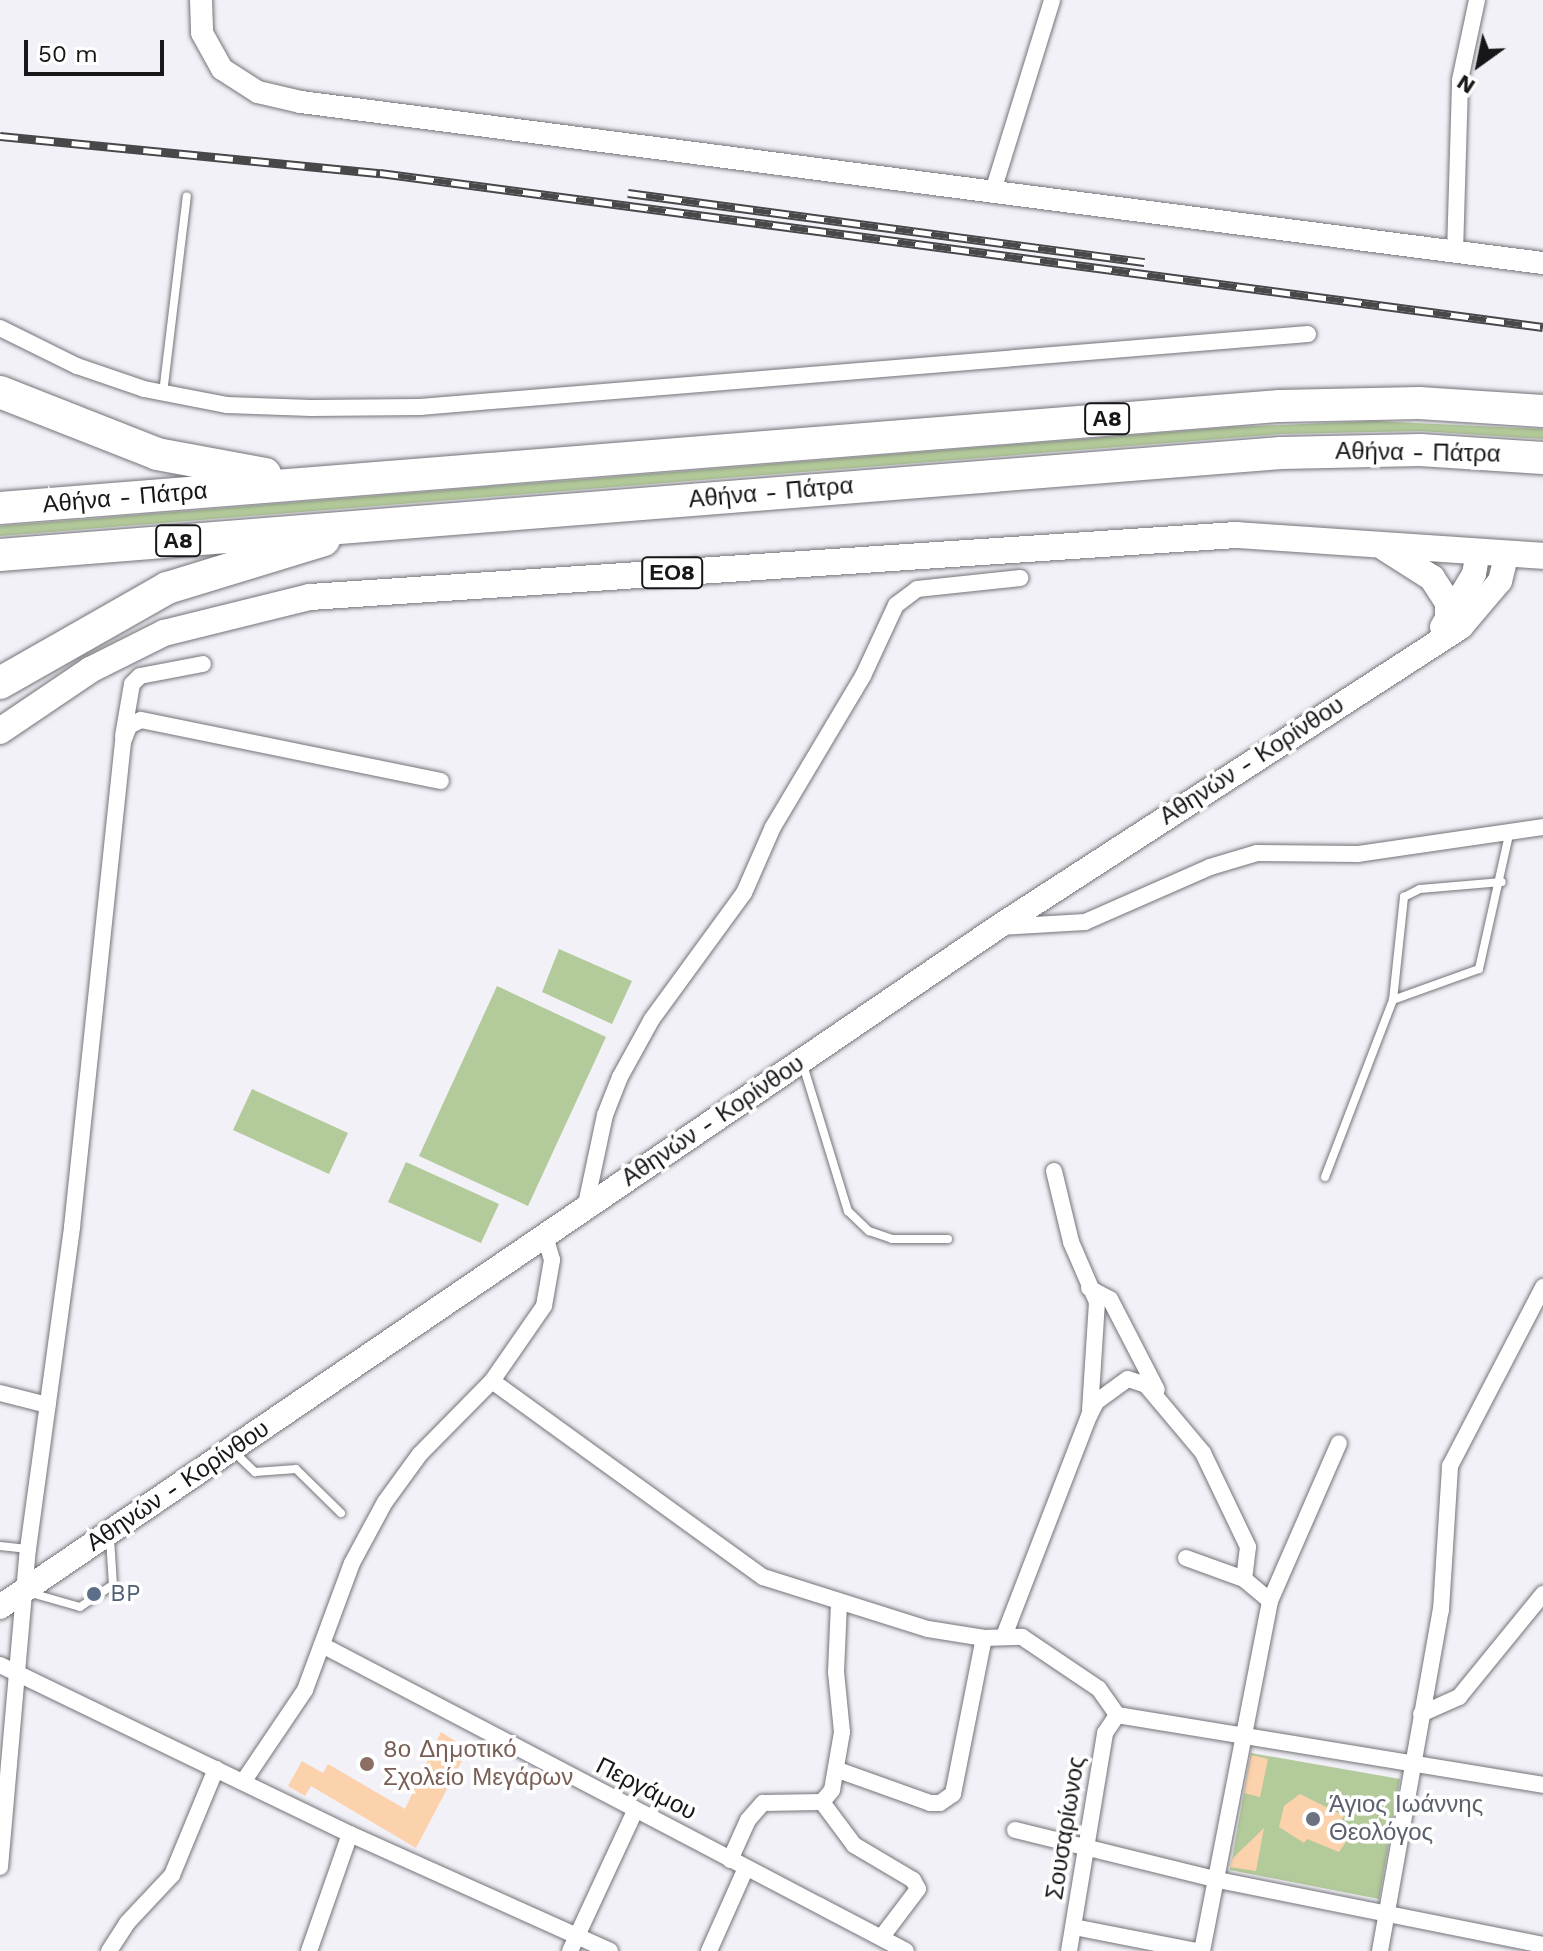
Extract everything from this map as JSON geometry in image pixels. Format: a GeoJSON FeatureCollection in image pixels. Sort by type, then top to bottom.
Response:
{"type":"FeatureCollection","features":[{"type":"Feature","properties":{"kind":"highway"},"geometry":{"type":"LineString","coordinates":[[0,392],[157,454],[315,483]]}},
{"type":"Feature","properties":{"kind":"highway","name":"Αθήνα - Πάτρα"},"geometry":{"type":"LineString","coordinates":[[0,508],[1280,406],[1419,403],[1543,411]]}},
{"type":"Feature","properties":{"kind":"highway","name":"Αθήνα - Πάτρα"},"geometry":{"type":"LineString","coordinates":[[0,555],[1281,453],[1420,450],[1543,458]]}},
{"type":"Feature","properties":{"kind":"highway"},"geometry":{"type":"LineString","coordinates":[[0,683],[167,588],[222,568],[294,553],[356,526]]}},
{"type":"Feature","properties":{"kind":"main road","name":"ΕΟ8"},"geometry":{"type":"LineString","coordinates":[[0,731],[90,670],[164,633],[310,597],[1139,540],[1285,535],[1543,556]]}},
{"type":"Feature","properties":{"kind":"main road"},"geometry":{"type":"LineString","coordinates":[[1375,542],[1432,578],[1448,603],[1448,619]]}},
{"type":"Feature","properties":{"kind":"main road","name":"Αθηνών - Κορίνθου"},"geometry":{"type":"LineString","coordinates":[[1432,643],[1474,574],[1478,551]]}},
{"type":"Feature","properties":{"kind":"main road","name":"Αθηνών - Κορίνθου"},"geometry":{"type":"LineString","coordinates":[[0,1607],[998,927],[1461,627],[1490,596],[1507,553]]}},
{"type":"Feature","properties":{"kind":"street"},"geometry":{"type":"LineString","coordinates":[[201,0],[202,33],[213,58],[233,78],[258,92],[1543,263]]}},
{"type":"Feature","properties":{"kind":"street"},"geometry":{"type":"LineString","coordinates":[[993,191],[1052,0]]}},
{"type":"Feature","properties":{"kind":"street"},"geometry":{"type":"LineString","coordinates":[[1455,253],[1460,80],[1477,0]]}},
{"type":"Feature","properties":{"kind":"street"},"geometry":{"type":"LineString","coordinates":[[0,328],[77,366],[163,394],[241,405],[420,407],[1308,334]]}},
{"type":"Feature","properties":{"kind":"street"},"geometry":{"type":"LineString","coordinates":[[585,1209],[605,1115],[620,1077],[652,1019],[744,893],[773,827],[849,701],[896,605],[917,589],[1020,578]]}},
{"type":"Feature","properties":{"kind":"street"},"geometry":{"type":"LineString","coordinates":[[0,1867],[28,1549],[107,921],[123,742],[132,684],[150,671],[203,664]]}},
{"type":"Feature","properties":{"kind":"street"},"geometry":{"type":"LineString","coordinates":[[123,742],[129,726],[141,720],[441,781]]}},
{"type":"Feature","properties":{"kind":"street"},"geometry":{"type":"LineString","coordinates":[[998,927],[1085,922],[1210,867],[1257,853],[1358,854],[1509,835],[1543,827]]}},
{"type":"Feature","properties":{"kind":"street"},"geometry":{"type":"LineString","coordinates":[[1054,1171],[1089,1288],[1097,1302],[1098,1330],[1089,1416]]}},
{"type":"Feature","properties":{"kind":"street"},"geometry":{"type":"LineString","coordinates":[[243,1782],[289,1720],[322,1645],[352,1563],[385,1502],[420,1454],[492,1381],[544,1306],[552,1260],[545,1236]]}},
{"type":"Feature","properties":{"kind":"street"},"geometry":{"type":"LineString","coordinates":[[1380,1951],[1442,1599],[1442,1533],[1450,1466],[1543,1287]]}},
{"type":"Feature","properties":{"kind":"street"},"geometry":{"type":"LineString","coordinates":[[1089,1288],[1110,1299],[1163,1403]]}},
{"type":"Feature","properties":{"kind":"street"},"geometry":{"type":"LineString","coordinates":[[1004,1636],[1089,1416],[1096,1402],[1128,1379],[1146,1385],[1203,1453],[1248,1547],[1244,1579]]}},
{"type":"Feature","properties":{"kind":"street"},"geometry":{"type":"LineString","coordinates":[[492,1381],[751,1569],[785,1587],[928,1629],[984,1638],[1022,1637],[1070,1666],[1099,1689],[1117,1715],[1244,1737],[1413,1760],[1543,1785]]}},
{"type":"Feature","properties":{"kind":"street"},"geometry":{"type":"LineString","coordinates":[[0,1393],[47,1405]]}},
{"type":"Feature","properties":{"kind":"street"},"geometry":{"type":"LineString","coordinates":[[1074,1927],[1199,1951],[1218,1880],[1270,1601],[1339,1443]]}},
{"type":"Feature","properties":{"kind":"street"},"geometry":{"type":"LineString","coordinates":[[1186,1558],[1244,1579],[1270,1601]]}},
{"type":"Feature","properties":{"kind":"street"},"geometry":{"type":"LineString","coordinates":[[1421,1714],[1459,1697],[1543,1594]]}},
{"type":"Feature","properties":{"kind":"street"},"geometry":{"type":"LineString","coordinates":[[822,1802],[838,1770],[839,1604]]}},
{"type":"Feature","properties":{"kind":"street"},"geometry":{"type":"LineString","coordinates":[[1527,1613],[1543,1623]]}},
{"type":"Feature","properties":{"kind":"street"},"geometry":{"type":"LineString","coordinates":[[838,1770],[930,1803],[940,1803],[953,1794],[984,1638]]}},
{"type":"Feature","properties":{"kind":"street","name":"Περγάμου"},"geometry":{"type":"LineString","coordinates":[[322,1645],[906,1951]]}},
{"type":"Feature","properties":{"kind":"street"},"geometry":{"type":"LineString","coordinates":[[0,1665],[574,1944],[610,1951]]}},
{"type":"Feature","properties":{"kind":"street","name":"Σουσαρίωνος"},"geometry":{"type":"LineString","coordinates":[[1069,1951],[1089,1851],[1105,1733],[1117,1715]]}},
{"type":"Feature","properties":{"kind":"street"},"geometry":{"type":"LineString","coordinates":[[109,1951],[127,1923],[172,1875],[216,1769]]}},
{"type":"Feature","properties":{"kind":"street"},"geometry":{"type":"LineString","coordinates":[[730,1860],[748,1820],[763,1803],[822,1802]]}},
{"type":"Feature","properties":{"kind":"street"},"geometry":{"type":"LineString","coordinates":[[822,1802],[854,1845],[913,1880],[918,1889],[881,1938]]}},
{"type":"Feature","properties":{"kind":"street"},"geometry":{"type":"LineString","coordinates":[[574,1944],[635,1811]]}},
{"type":"Feature","properties":{"kind":"street"},"geometry":{"type":"LineString","coordinates":[[1015,1830],[1089,1851],[1218,1880],[1543,1945]]}},
{"type":"Feature","properties":{"kind":"street"},"geometry":{"type":"LineString","coordinates":[[309,1951],[350,1834]]}},
{"type":"Feature","properties":{"kind":"street"},"geometry":{"type":"LineString","coordinates":[[709,1951],[746,1868]]}},
{"type":"Feature","properties":{"kind":"lane"},"geometry":{"type":"LineString","coordinates":[[163,394],[187,196]]}},
{"type":"Feature","properties":{"kind":"lane"},"geometry":{"type":"LineString","coordinates":[[1393,1000],[1479,969],[1502,882],[1509,835]]}},
{"type":"Feature","properties":{"kind":"lane"},"geometry":{"type":"LineString","coordinates":[[1325,1177],[1393,1000],[1404,897],[1420,889],[1502,882]]}},
{"type":"Feature","properties":{"kind":"lane"},"geometry":{"type":"LineString","coordinates":[[801,1061],[842,1201],[853,1217],[892,1239],[948,1239]]}},
{"type":"Feature","properties":{"kind":"lane"},"geometry":{"type":"LineString","coordinates":[[231,1450],[255,1472],[296,1469],[341,1513]]}},
{"type":"Feature","properties":{"kind":"lane"},"geometry":{"type":"LineString","coordinates":[[24,1591],[80,1607],[113,1585],[109,1533]]}},
{"type":"Feature","properties":{"kind":"lane"},"geometry":{"type":"LineString","coordinates":[[0,1546],[28,1549]]}},
{"type":"Feature","properties":{"kind":"green space"},"geometry":{"type":"Polygon","coordinates":[[[1373,421],[1543,429],[1543,439],[1420,431],[1280,434],[0,536],[0,526],[1233,427],[1373,421]]]}},
{"type":"Feature","properties":{"kind":"green space"},"geometry":{"type":"Polygon","coordinates":[[[559,949],[632,981],[612,1024],[542,992],[559,949]]]}},
{"type":"Feature","properties":{"kind":"green space"},"geometry":{"type":"Polygon","coordinates":[[[497,986],[606,1037],[528,1206],[419,1156],[497,986]]]}},
{"type":"Feature","properties":{"kind":"green space"},"geometry":{"type":"Polygon","coordinates":[[[252,1089],[348,1133],[329,1174],[233,1130],[252,1089]]]}},
{"type":"Feature","properties":{"kind":"green space"},"geometry":{"type":"Polygon","coordinates":[[[406,1162],[499,1204],[481,1243],[388,1202],[406,1162]]]}},
{"type":"Feature","properties":{"kind":"green space"},"geometry":{"type":"Polygon","coordinates":[[[1251,1753],[1400,1779],[1379,1899],[1230,1870],[1251,1753]]]}},
{"type":"Feature","properties":{"kind":"building"},"geometry":{"type":"Polygon","coordinates":[[[441,1732],[468,1749],[416,1848],[311,1786],[305,1796],[288,1786],[302,1761],[323,1773],[328,1764],[405,1809],[441,1732]]]}},
{"type":"Feature","properties":{"kind":"building"},"geometry":{"type":"Polygon","coordinates":[[[1251,1755],[1268,1759],[1260,1797],[1244,1793],[1251,1755]]]}},
{"type":"Feature","properties":{"kind":"building","name":"Άγιος Ιωάννης Θεολόγος"},"geometry":{"type":"Polygon","coordinates":[[[1300,1794],[1344,1816],[1337,1827],[1350,1836],[1339,1852],[1307,1839],[1304,1843],[1279,1827],[1284,1806],[1300,1794]]]}},
{"type":"Feature","properties":{"kind":"building"},"geometry":{"type":"Polygon","coordinates":[[[1264,1828],[1256,1871],[1230,1867],[1231,1860],[1264,1828]]]}},
{"type":"Feature","properties":{"kind":"railway"},"geometry":{"type":"LineString","coordinates":[[0,136],[380,173],[1543,327]]}},
{"type":"Feature","properties":{"kind":"railway"},"geometry":{"type":"LineString","coordinates":[[628,193],[1144,262]]}},
{"type":"Feature","properties":{"kind":"place","name":"BP"},"geometry":{"type":"Point","coordinates":[94,1594]}},
{"type":"Feature","properties":{"kind":"place","name":"8ο Δημοτικό Σχολείο Μεγάρων"},"geometry":{"type":"Point","coordinates":[367,1764]}},
{"type":"Feature","properties":{"kind":"place","name":"Άγιος Ιωάννης Θεολόγος"},"geometry":{"type":"Point","coordinates":[1313,1819]}}]}
